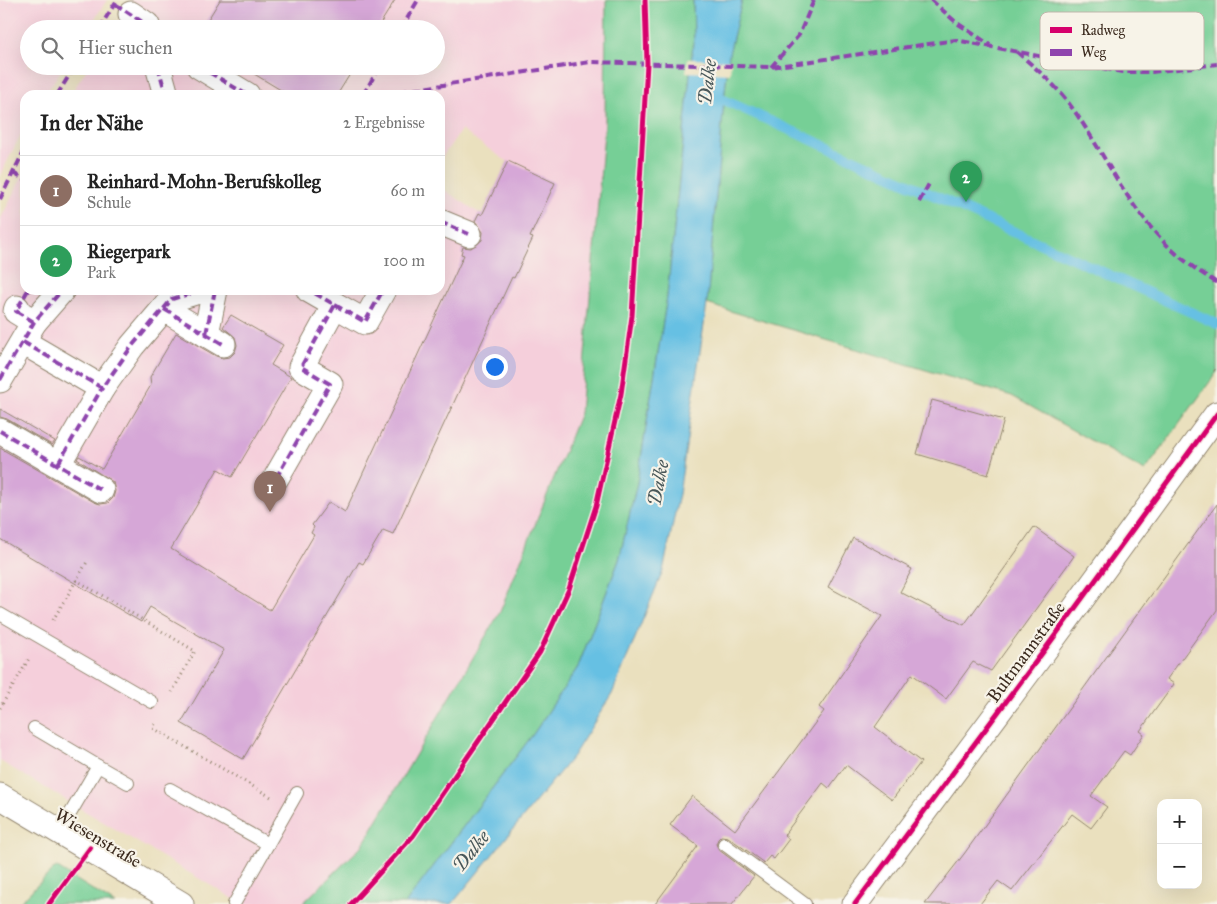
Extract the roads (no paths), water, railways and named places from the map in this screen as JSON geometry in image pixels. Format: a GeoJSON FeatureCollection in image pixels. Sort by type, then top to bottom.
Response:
{"type":"FeatureCollection","features":[{"type":"Feature","properties":{"kind":"street"},"geometry":{"type":"LineString","coordinates":[[160,75],[165,90]]}},
{"type":"Feature","properties":{"kind":"street"},"geometry":{"type":"LineString","coordinates":[[214,75],[239,90]]}},
{"type":"Feature","properties":{"kind":"street"},"geometry":{"type":"LineString","coordinates":[[445,224],[469,234]]}},
{"type":"Feature","properties":{"kind":"street"},"geometry":{"type":"LineString","coordinates":[[0,380],[25,324],[57,295]]}},
{"type":"Feature","properties":{"kind":"street"},"geometry":{"type":"LineString","coordinates":[[58,464],[102,388],[132,346],[172,300],[187,295]]}},
{"type":"Feature","properties":{"kind":"street"},"geometry":{"type":"LineString","coordinates":[[164,309],[215,339],[215,295]]}},
{"type":"Feature","properties":{"kind":"street"},"geometry":{"type":"LineString","coordinates":[[317,295],[365,322],[380,295]]}},
{"type":"Feature","properties":{"kind":"street"},"geometry":{"type":"LineString","coordinates":[[276,478],[330,384],[301,367],[334,305]]}},
{"type":"Feature","properties":{"kind":"street"},"geometry":{"type":"LineString","coordinates":[[25,324],[102,388]]}},
{"type":"Feature","properties":{"kind":"street","name":"Bultmannstraße"},"geometry":{"type":"LineString","coordinates":[[855,904],[1038,660],[1217,414]]}},
{"type":"Feature","properties":{"kind":"street"},"geometry":{"type":"LineString","coordinates":[[0,431],[101,490]]}},
{"type":"Feature","properties":{"kind":"street","name":"Wiesenstraße"},"geometry":{"type":"LineString","coordinates":[[0,796],[181,904]]}},
{"type":"Feature","properties":{"kind":"lane"},"geometry":{"type":"LineString","coordinates":[[0,614],[152,702]]}},
{"type":"Feature","properties":{"kind":"lane"},"geometry":{"type":"LineString","coordinates":[[34,728],[128,783]]}},
{"type":"Feature","properties":{"kind":"lane"},"geometry":{"type":"LineString","coordinates":[[60,831],[98,766]]}},
{"type":"Feature","properties":{"kind":"lane"},"geometry":{"type":"LineString","coordinates":[[170,788],[268,844]]}},
{"type":"Feature","properties":{"kind":"lane"},"geometry":{"type":"LineString","coordinates":[[234,904],[297,793]]}},
{"type":"Feature","properties":{"kind":"lane"},"geometry":{"type":"LineString","coordinates":[[724,844],[805,904]]}},
{"type":"Feature","properties":{"kind":"water","name":"Dalke"},"geometry":{"type":"Polygon","coordinates":[[[693,0],[742,0],[729,54],[707,304],[679,494],[663,571],[612,694],[573,756],[452,904],[405,904],[534,733],[578,667],[619,560],[637,483],[667,297],[694,35],[693,0]]]}},
{"type":"Feature","properties":{"kind":"waterway","name":"Dalke"},"geometry":{"type":"LineString","coordinates":[[711,99],[724,100],[1217,324]]}},
{"type":"Feature","properties":{"kind":"place","name":"Riegerpark"},"geometry":{"type":"Point","coordinates":[966,202]}},
{"type":"Feature","properties":{"kind":"place","name":"Reinhard-Mohn-Berufskolleg"},"geometry":{"type":"Point","coordinates":[270,512]}}]}
